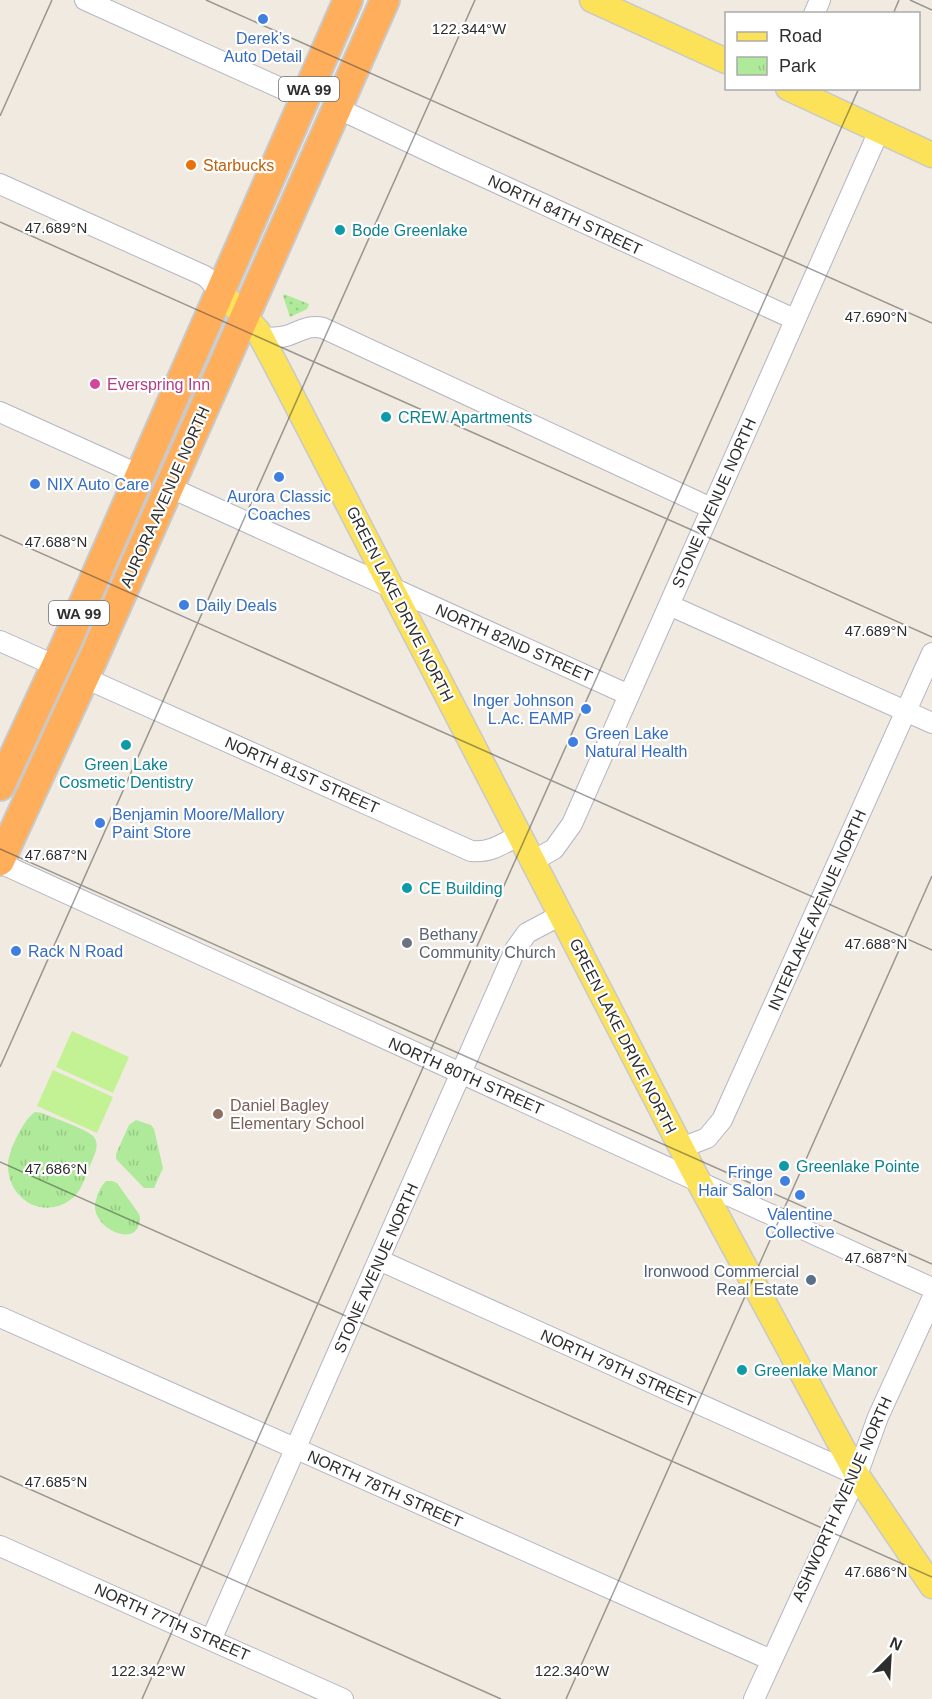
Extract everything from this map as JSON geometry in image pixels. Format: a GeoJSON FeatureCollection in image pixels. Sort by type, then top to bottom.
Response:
{"type":"FeatureCollection","features":[{"type":"Feature","properties":{"kind":"highway","name":"AURORA AVENUE NORTH"},"geometry":{"type":"LineString","coordinates":[[0,786],[56,666],[221,292],[294,94],[348,0]]}},
{"type":"Feature","properties":{"kind":"highway","name":"AURORA AVENUE NORTH"},"geometry":{"type":"LineString","coordinates":[[0,862],[85,678],[169,487],[253,327],[337,108],[385,0]]}},
{"type":"Feature","properties":{"kind":"main road"},"geometry":{"type":"LineString","coordinates":[[592,0],[725,61]]}},
{"type":"Feature","properties":{"kind":"main road"},"geometry":{"type":"LineString","coordinates":[[792,90],[932,154]]}},
{"type":"Feature","properties":{"kind":"main road","name":"GREEN LAKE DRIVE NORTH"},"geometry":{"type":"LineString","coordinates":[[221,292],[253,327],[330,466],[681,1148],[856,1475],[932,1586]]}},
{"type":"Feature","properties":{"kind":"street"},"geometry":{"type":"LineString","coordinates":[[85,0],[294,94]]}},
{"type":"Feature","properties":{"kind":"street","name":"NORTH 84TH STREET"},"geometry":{"type":"LineString","coordinates":[[337,108],[794,319]]}},
{"type":"Feature","properties":{"kind":"street","name":"STONE AVENUE NORTH"},"geometry":{"type":"LineString","coordinates":[[533,861],[554,849],[567,832],[879,131]]}},
{"type":"Feature","properties":{"kind":"street"},"geometry":{"type":"LineString","coordinates":[[0,184],[205,276],[221,292]]}},
{"type":"Feature","properties":{"kind":"street"},"geometry":{"type":"LineString","coordinates":[[253,327],[287,336],[307,327],[323,328],[711,508]]}},
{"type":"Feature","properties":{"kind":"street"},"geometry":{"type":"LineString","coordinates":[[0,412],[140,475]]}},
{"type":"Feature","properties":{"kind":"street","name":"NORTH 82ND STREET"},"geometry":{"type":"LineString","coordinates":[[169,487],[629,695]]}},
{"type":"Feature","properties":{"kind":"street"},"geometry":{"type":"LineString","coordinates":[[669,605],[932,723]]}},
{"type":"Feature","properties":{"kind":"street"},"geometry":{"type":"LineString","coordinates":[[0,641],[56,666]]}},
{"type":"Feature","properties":{"kind":"street","name":"INTERLAKE AVENUE NORTH"},"geometry":{"type":"LineString","coordinates":[[681,1148],[707,1138],[722,1120],[932,653]]}},
{"type":"Feature","properties":{"kind":"street","name":"NORTH 81ST STREET"},"geometry":{"type":"LineString","coordinates":[[85,678],[471,851],[482,852],[492,849],[519,835]]}},
{"type":"Feature","properties":{"kind":"street","name":"NORTH 80TH STREET"},"geometry":{"type":"LineString","coordinates":[[0,862],[932,1288]]}},
{"type":"Feature","properties":{"kind":"street","name":"STONE AVENUE NORTH"},"geometry":{"type":"LineString","coordinates":[[211,1640],[520,940],[527,933],[561,915]]}},
{"type":"Feature","properties":{"kind":"street","name":"NORTH 79TH STREET"},"geometry":{"type":"LineString","coordinates":[[379,1260],[856,1475]]}},
{"type":"Feature","properties":{"kind":"street","name":"ASHWORTH AVENUE NORTH"},"geometry":{"type":"LineString","coordinates":[[754,1699],[856,1475],[878,1417],[932,1299]]}},
{"type":"Feature","properties":{"kind":"street","name":"NORTH 78TH STREET"},"geometry":{"type":"LineString","coordinates":[[0,1317],[771,1660]]}},
{"type":"Feature","properties":{"kind":"street","name":"NORTH 77TH STREET"},"geometry":{"type":"LineString","coordinates":[[0,1546],[343,1699]]}},
{"type":"Feature","properties":{"kind":"green space"},"geometry":{"type":"Polygon","coordinates":[[[284,294],[309,304],[307,309],[290,317],[284,294]]]}},
{"type":"Feature","properties":{"kind":"green space"},"geometry":{"type":"Polygon","coordinates":[[[72,1031],[129,1057],[113,1093],[56,1067],[72,1031]]]}},
{"type":"Feature","properties":{"kind":"green space"},"geometry":{"type":"Polygon","coordinates":[[[53,1070],[113,1097],[97,1133],[37,1106],[53,1070]]]}},
{"type":"Feature","properties":{"kind":"green space"},"geometry":{"type":"Polygon","coordinates":[[[35,1112],[88,1132],[97,1144],[77,1193],[63,1204],[51,1207],[40,1207],[21,1197],[9,1177],[8,1164],[14,1144],[21,1128],[35,1112]]]}},
{"type":"Feature","properties":{"kind":"green space"},"geometry":{"type":"Polygon","coordinates":[[[136,1120],[151,1125],[154,1129],[163,1168],[154,1188],[144,1188],[116,1159],[129,1125],[136,1120]]]}},
{"type":"Feature","properties":{"kind":"green space"},"geometry":{"type":"Polygon","coordinates":[[[106,1181],[117,1183],[139,1214],[139,1224],[133,1233],[118,1233],[110,1229],[97,1215],[95,1207],[97,1197],[106,1181]]]}},
{"type":"Feature","properties":{"kind":"place","name":"Derek’s Auto Detail"},"geometry":{"type":"Point","coordinates":[263,19]}},
{"type":"Feature","properties":{"kind":"place","name":"Starbucks"},"geometry":{"type":"Point","coordinates":[191,165]}},
{"type":"Feature","properties":{"kind":"place","name":"Bode Greenlake"},"geometry":{"type":"Point","coordinates":[340,230]}},
{"type":"Feature","properties":{"kind":"place","name":"Everspring Inn"},"geometry":{"type":"Point","coordinates":[95,384]}},
{"type":"Feature","properties":{"kind":"place","name":"CREW Apartments"},"geometry":{"type":"Point","coordinates":[386,417]}},
{"type":"Feature","properties":{"kind":"place","name":"Aurora Classic Coaches"},"geometry":{"type":"Point","coordinates":[279,477]}},
{"type":"Feature","properties":{"kind":"place","name":"NIX Auto Care"},"geometry":{"type":"Point","coordinates":[35,484]}},
{"type":"Feature","properties":{"kind":"place","name":"Daily Deals"},"geometry":{"type":"Point","coordinates":[184,605]}},
{"type":"Feature","properties":{"kind":"place","name":"Inger Johnson L.Ac. EAMP"},"geometry":{"type":"Point","coordinates":[586,709]}},
{"type":"Feature","properties":{"kind":"place","name":"Green Lake Natural Health"},"geometry":{"type":"Point","coordinates":[573,742]}},
{"type":"Feature","properties":{"kind":"place","name":"Green Lake Cosmetic Dentistry"},"geometry":{"type":"Point","coordinates":[126,745]}},
{"type":"Feature","properties":{"kind":"place","name":"Benjamin Moore/Mallory Paint Store"},"geometry":{"type":"Point","coordinates":[100,823]}},
{"type":"Feature","properties":{"kind":"place","name":"CE Building"},"geometry":{"type":"Point","coordinates":[407,888]}},
{"type":"Feature","properties":{"kind":"place","name":"Bethany Community Church"},"geometry":{"type":"Point","coordinates":[407,943]}},
{"type":"Feature","properties":{"kind":"place","name":"Rack N Road"},"geometry":{"type":"Point","coordinates":[16,951]}},
{"type":"Feature","properties":{"kind":"place","name":"Daniel Bagley Elementary School"},"geometry":{"type":"Point","coordinates":[218,1114]}},
{"type":"Feature","properties":{"kind":"place","name":"Greenlake Pointe"},"geometry":{"type":"Point","coordinates":[784,1166]}},
{"type":"Feature","properties":{"kind":"place","name":"Fringe Hair Salon"},"geometry":{"type":"Point","coordinates":[785,1181]}},
{"type":"Feature","properties":{"kind":"place","name":"Valentine Collective"},"geometry":{"type":"Point","coordinates":[800,1195]}},
{"type":"Feature","properties":{"kind":"place","name":"Ironwood Commercial Real Estate"},"geometry":{"type":"Point","coordinates":[811,1280]}},
{"type":"Feature","properties":{"kind":"place","name":"Greenlake Manor"},"geometry":{"type":"Point","coordinates":[742,1370]}}]}
